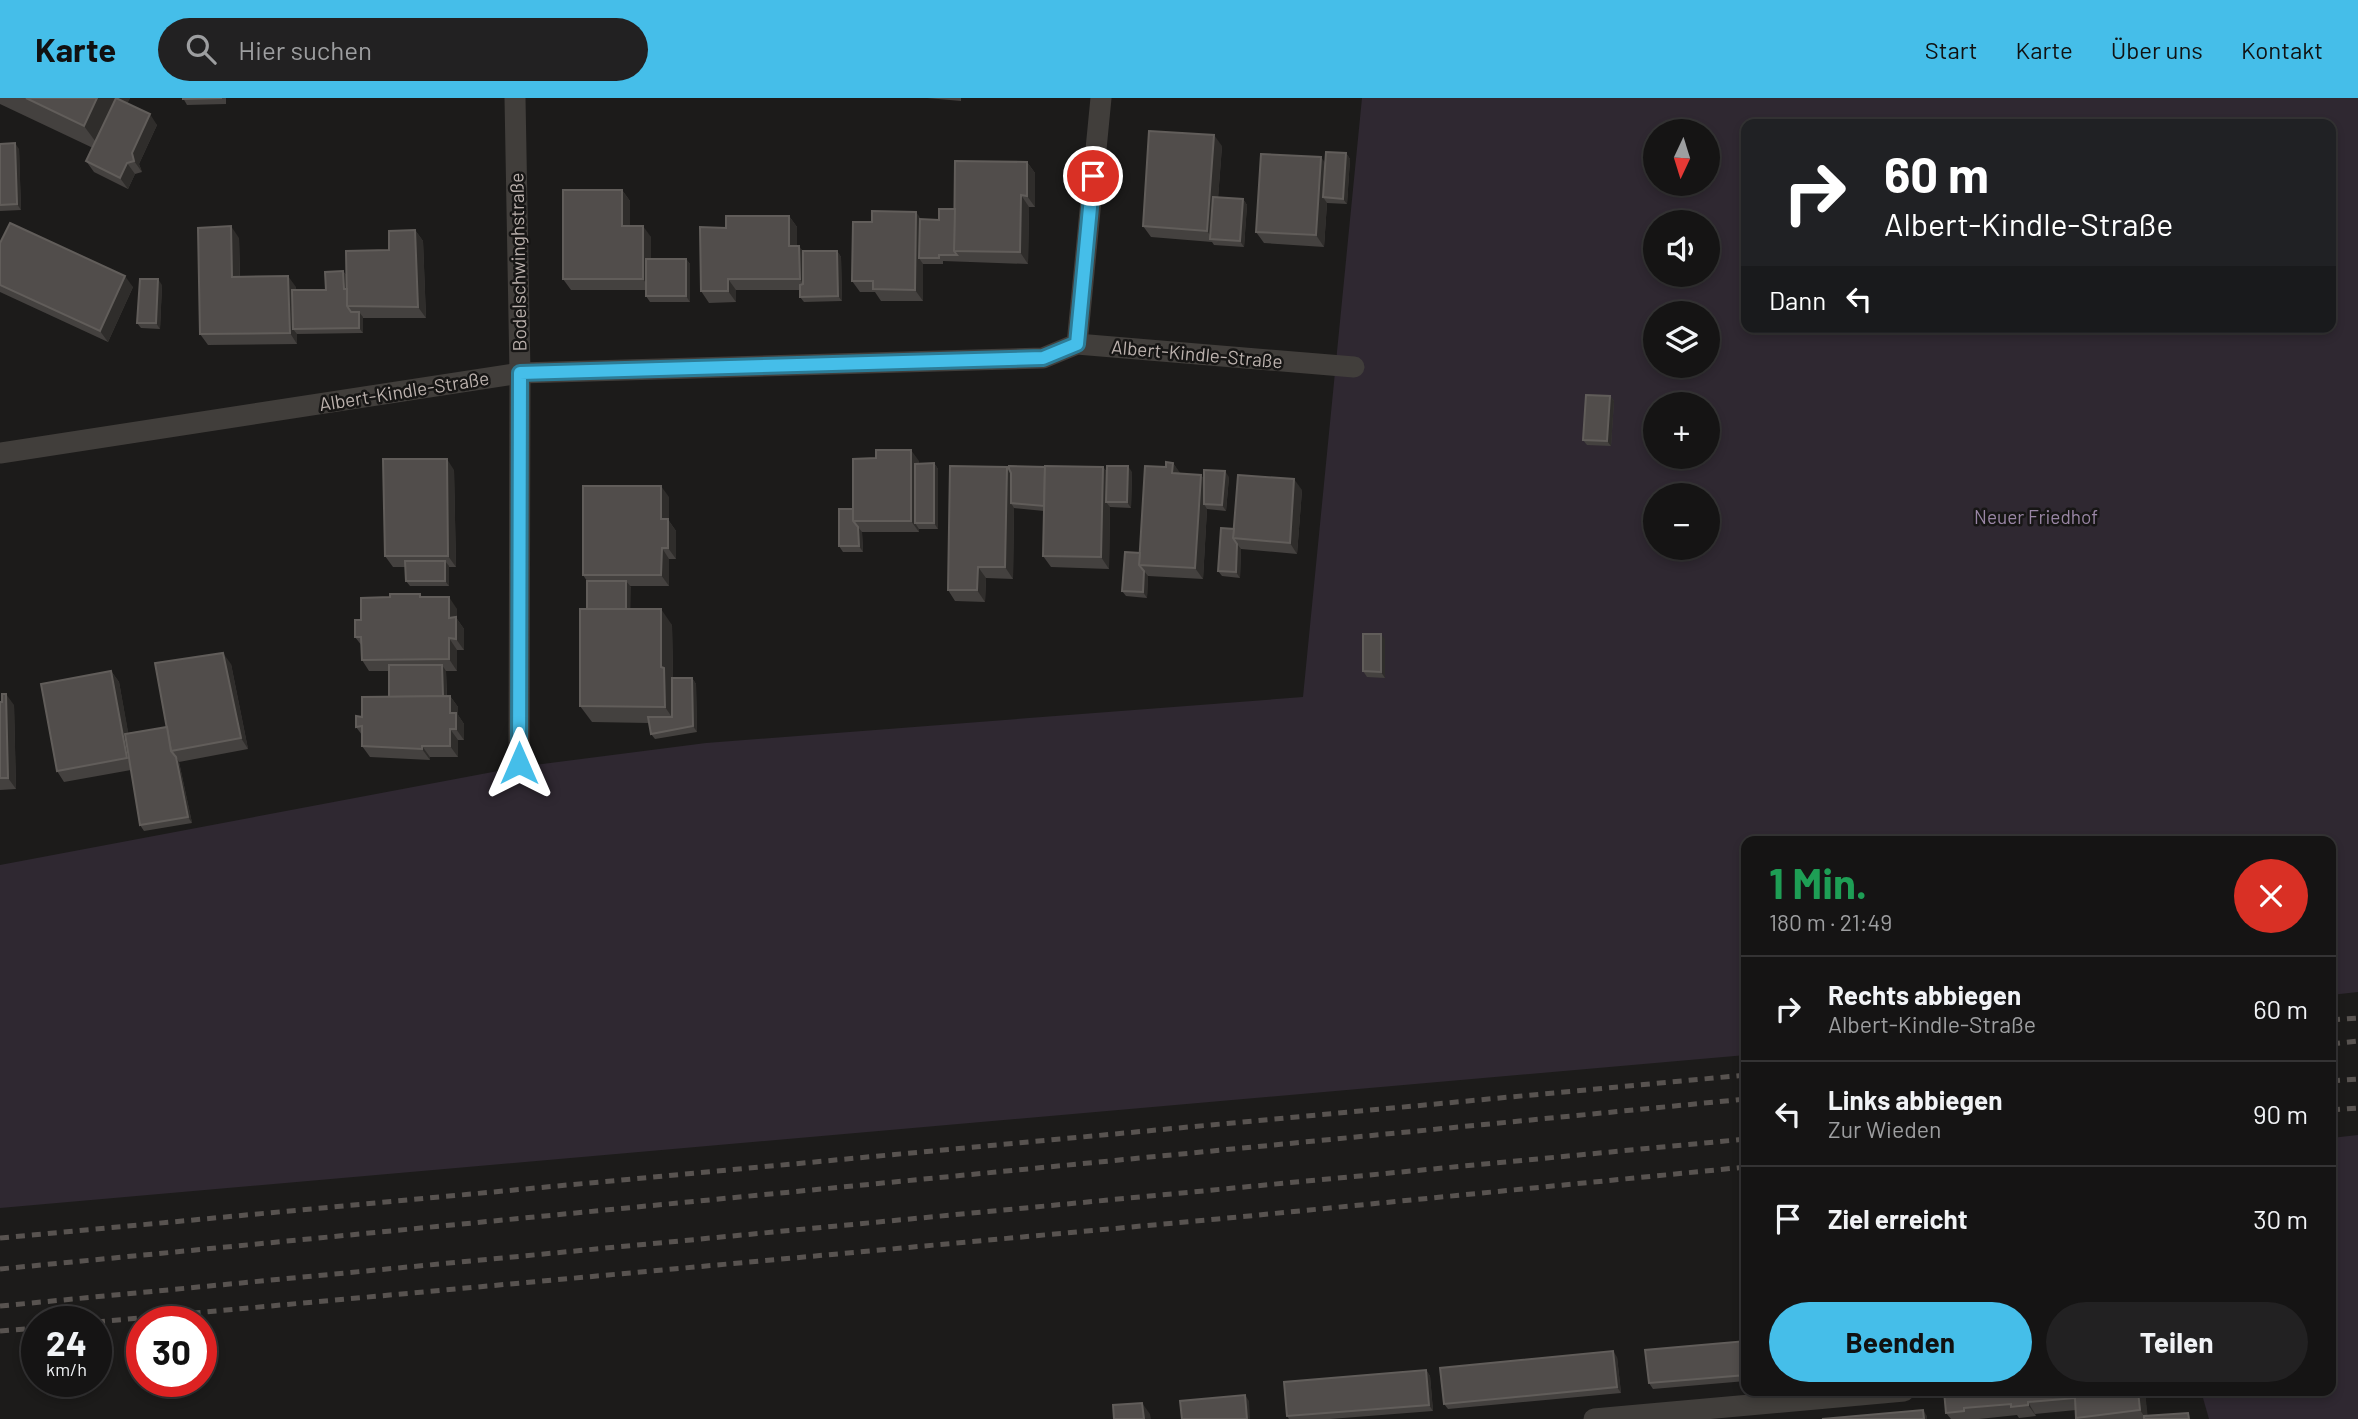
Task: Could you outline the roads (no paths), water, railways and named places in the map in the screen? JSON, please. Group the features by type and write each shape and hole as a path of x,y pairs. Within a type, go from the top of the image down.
{"street":[{"name":"Bodelschwinghstraße","path":"515,98 520,373 519,763"},
{"path":"1077,344 1101,98"},
{"name":"Albert-Kindle-Straße","path":"0,453 520,373 1043,358 1077,344 1353,367"},
{"path":"1594,1419 1853,1396"}],"railway":[{"path":"2336,1020 2358,1018"},
{"path":"2336,1043 2358,1041"},
{"path":"0,1238 1741,1075"},
{"path":"2336,1081 2358,1079"},
{"path":"0,1269 1741,1099"},
{"path":"2336,1110 2358,1108"},
{"path":"0,1306 1741,1139"},
{"path":"112,1321 1218,1219 1741,1167"},
{"path":"0,1331 21,1329"}],"park label":[{"name":"Neuer Friedhof","path":"2036,517"}]}
